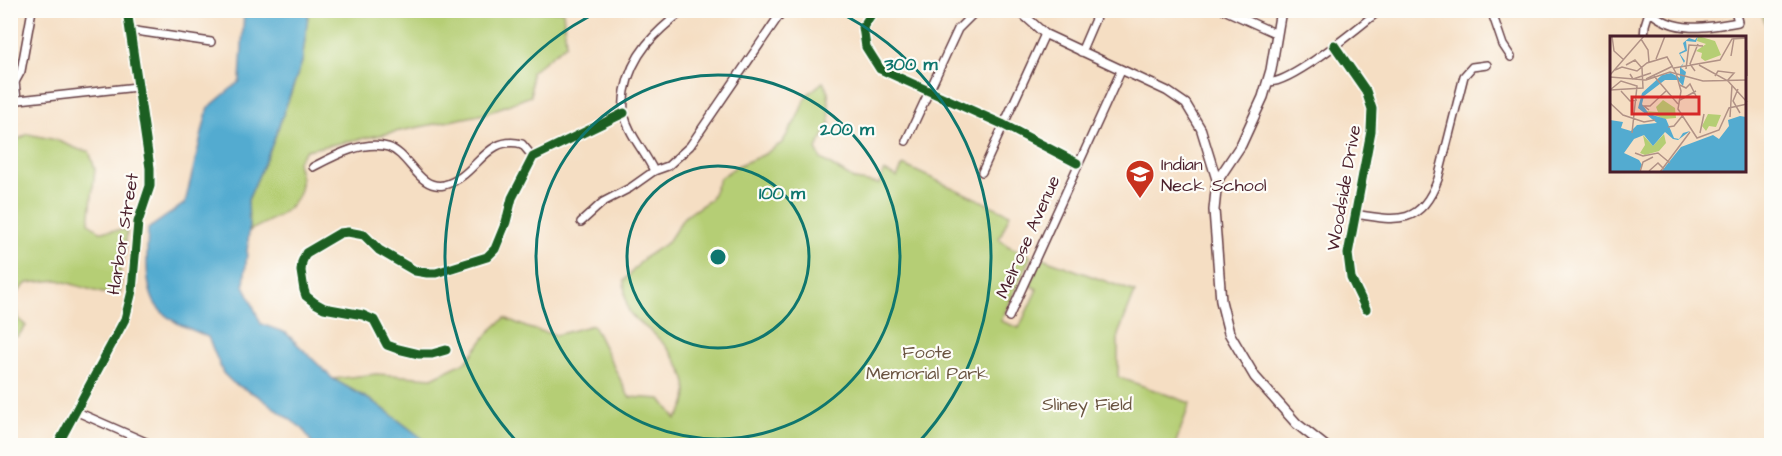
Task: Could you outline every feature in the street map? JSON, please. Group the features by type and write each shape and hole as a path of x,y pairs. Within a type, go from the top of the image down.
{"main road":[{"path":"1281,10 1268,82 1250,128 1217,181 1215,210 1221,301 1229,333 1255,377 1297,424 1325,446"}],"street":[{"path":"32,10 21,71 13,80 14,100 137,87"},
{"name":"Harbor Street","path":"57,446 120,328 132,291 138,222 147,197 150,175 127,10"},
{"path":"654,171 647,156 634,139 624,113 626,85 634,62 651,37 684,10"},
{"path":"581,222 603,202 630,188 654,171 668,166 690,146 783,10"},
{"path":"874,10 863,27 866,47 880,69 1002,124 1077,163"},
{"path":"1018,10 1045,34 1167,92 1186,104 1201,129 1217,181"},
{"path":"1081,52 1099,10"},
{"path":"1224,10 1277,34"},
{"path":"1268,82 1288,77 1380,10"},
{"path":"1491,10 1503,45 1511,57"},
{"path":"1644,36 1648,11 1673,25 1707,28 1738,22 1735,10"},
{"path":"906,141 958,29 974,11"},
{"path":"129,30 211,42"},
{"path":"982,172 1045,34"},
{"name":"Woodside Drive","path":"1334,45 1366,91 1372,109 1371,131 1349,244 1351,278 1366,309"},
{"path":"1355,214 1391,220 1407,216 1423,207 1431,196 1438,179 1464,76 1472,68 1487,65"},
{"name":"Melrose Avenue","path":"1009,317 1121,70"},
{"path":"446,350 432,354 419,354 398,349 387,345 374,320 363,315 324,308 315,303 306,296 304,290 302,262 306,253 340,233 348,232 364,235 379,250 415,271 436,273 486,257 495,249 506,222 512,198 533,157 624,113"},
{"path":"313,167 352,150 380,146 397,151 424,180 444,185 460,177 493,147 502,142 522,144 533,157"},
{"path":"75,411 155,446"}],"green space":[{"path":"310,11 563,11 566,44 531,72 531,96 484,114 306,150 297,162 301,181 296,200 283,213 249,231 248,200 272,145 302,62"},
{"path":"1761,11 1771,11 1771,40"},
{"path":"823,82 828,91 830,124 816,149 821,159 855,180 879,184 884,171 897,177 903,165 1010,214 999,239 1008,246 1031,256 1001,321 1019,328 1037,289 1030,285 1042,258 1135,292 1118,335 1118,377 1190,403 1175,445 431,446 377,404 333,379 376,374 432,378 467,361 489,332 505,318 528,328 556,335 593,325 629,397 661,399 676,419 683,408 686,397 684,375 672,353 628,310 624,281 644,258 668,242 684,217 710,200 720,178 737,166 763,155 782,143 807,95"},
{"path":"28,134 89,151 95,169 89,223 100,231 127,230 125,254 120,267 120,293 102,293 58,280 27,283 13,297 18,318 26,326 18,336 11,337 11,143"}],"water":[{"path":"244,11 310,11 302,62 272,145 248,200 249,231 244,285 261,324 286,333 333,379 377,404 431,445 313,445 303,429 258,396 233,383 223,373 208,337 170,319 160,310 151,293 147,271 148,229 185,203 208,108 240,81"}],"cycle path":[{"path":"57,446 125,319 132,291 138,222 150,186 150,168 127,10"},
{"path":"874,10 863,27 866,47 880,69 1002,124 1077,163"},
{"path":"1334,45 1366,91 1372,109 1371,131 1348,254 1351,278 1366,309"},
{"path":"446,350 432,354 419,354 398,349 387,345 374,320 363,315 324,308 315,303 306,296 304,290 301,271 306,253 340,233 348,232 364,235 379,250 415,271 436,273 487,257 495,249 506,222 512,198 533,157 624,113"}],"place":[{"name":"Indian Neck School","path":"1140,200"}],"park label":[{"name":"Foote Memorial Park","path":"927,362"},
{"name":"Sliney Field","path":"1087,404"}]}
